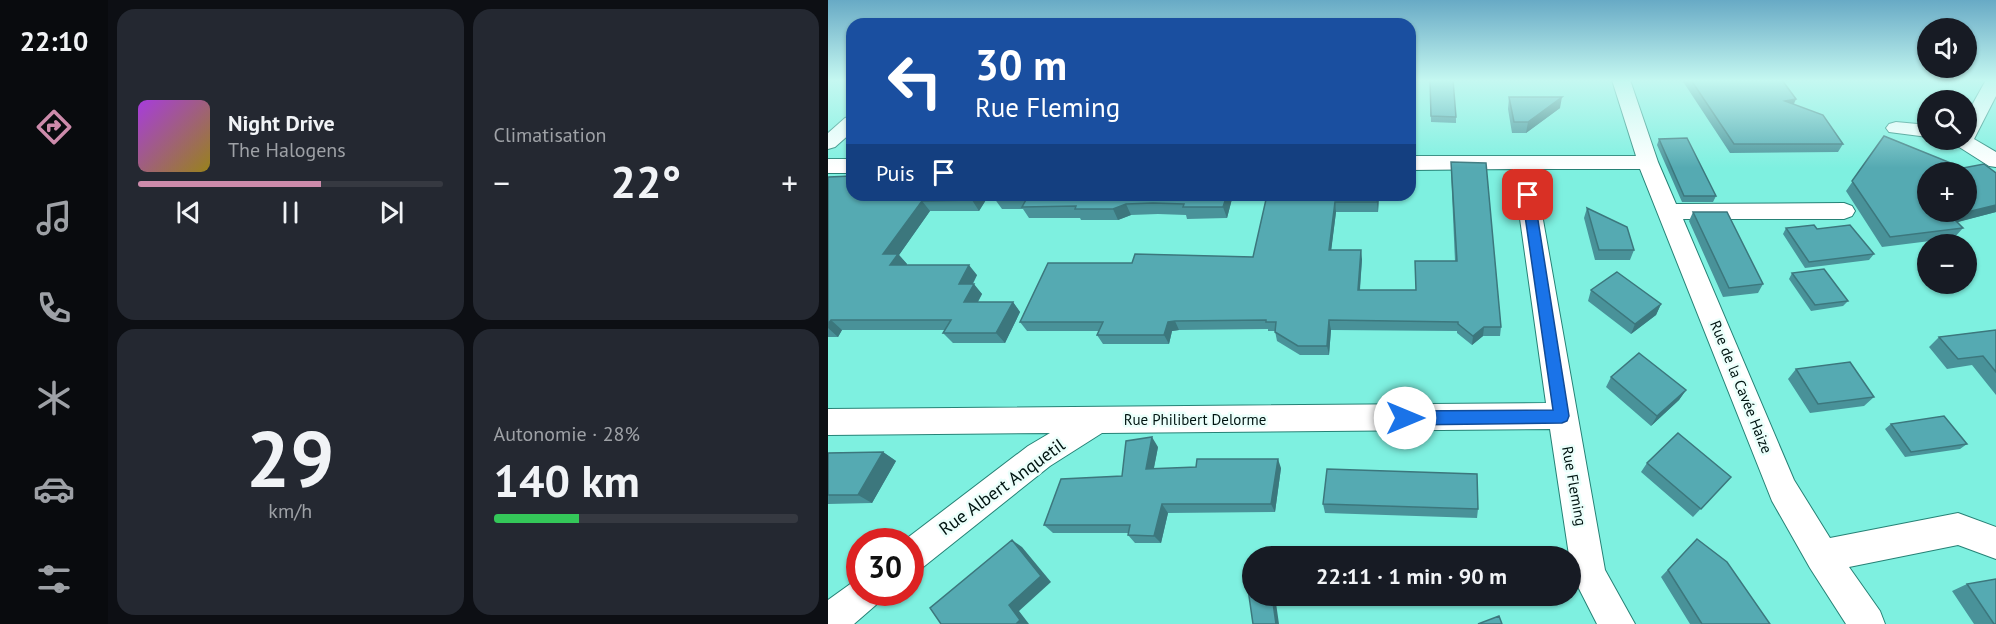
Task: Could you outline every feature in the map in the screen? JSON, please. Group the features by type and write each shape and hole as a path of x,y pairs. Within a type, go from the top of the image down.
{"street":[{"name":"Rue de la Cavée Haize","path":"1630,109 1648,162 1784,490 1822,556 1867,624"},
{"path":"828,143 846,127"},
{"path":"1896,128 1917,130"},
{"path":"1977,148 1996,161"},
{"path":"1416,163 1648,162"},
{"name":"Rue Fleming","path":"1523,163 1589,575 1617,624"},
{"path":"828,166 846,166"},
{"path":"1669,212 1844,211"},
{"name":"Rue Philibert Delorme","path":"828,422 1562,416"},
{"name":"Rue Albert Anquetil","path":"924,545 1039,456 1097,420"},
{"path":"1822,556 1958,529 1996,543"},
{"path":"828,623 848,606"}],"building":[{"path":"1431,109 1455,109 1456,117 1431,116"},
{"path":"1511,109 1546,109 1528,122 1514,122"},
{"path":"1711,109 1807,109 1823,115 1843,144 1734,144"},
{"path":"1884,136 1948,162 1917,162 1917,222 1957,222 1963,228 1890,237 1852,181"},
{"path":"1687,138 1716,196 1684,196 1659,139"},
{"path":"1451,162 1486,163 1501,327 1484,327 1473,336 1458,322 1329,320 1327,346 1298,346 1275,332 1276,322 1266,322 1266,320 1168,322 1164,335 1097,335 1103,322 1020,322 1048,263 1132,263 1135,254 1253,257 1266,201 1377,201 1335,202 1329,250 1361,250 1358,290 1416,290 1415,261 1457,261"},
{"path":"1984,164 1996,173 1996,205 1977,210 1977,165"},
{"path":"846,176 846,201 922,201 883,254 898,254 890,265 969,265 959,284 974,284 964,302 1013,302 996,333 943,333 951,320 831,320 828,324 828,177"},
{"path":"1025,201 1225,201 1223,207 1183,207 1184,204 1153,203 1126,204 1113,209 1075,209 1076,206 1022,207"},
{"path":"1587,208 1627,227 1634,250 1599,250"},
{"path":"1693,212 1727,212 1763,284 1729,288"},
{"path":"1814,225 1817,229 1850,225 1874,254 1809,262 1786,228"},
{"path":"1824,269 1848,301 1815,305 1792,273"},
{"path":"1617,272 1661,304 1635,324 1591,290"},
{"path":"1996,330 1996,372 1983,356 1958,359 1939,337"},
{"path":"1639,353 1686,390 1657,416 1611,377"},
{"path":"1850,362 1874,397 1818,404 1796,369"},
{"path":"1944,416 1967,444 1911,452 1891,424"},
{"path":"1678,433 1731,477 1701,509 1647,463"},
{"path":"1152,437 1146,469 1196,467 1197,459 1278,459 1271,504 1162,504 1154,536 1128,535 1130,525 1044,525 1061,479 1122,476 1126,441"},
{"path":"883,452 858,495 828,495 828,453"},
{"path":"1327,469 1477,474 1478,509 1323,504"},
{"path":"1697,539 1727,562 1770,624 1702,624 1668,570"},
{"path":"1012,540 1041,576 1009,605 1020,620 1016,624 941,624 930,608"},
{"path":"1996,579 1996,624 1994,624 1967,584"},
{"path":"1250,606 1273,606 1276,624 1253,624"},
{"path":"1499,616 1502,624 1478,624"}],"route":[{"path":"1405,418 1562,416 1528,195"}]}
